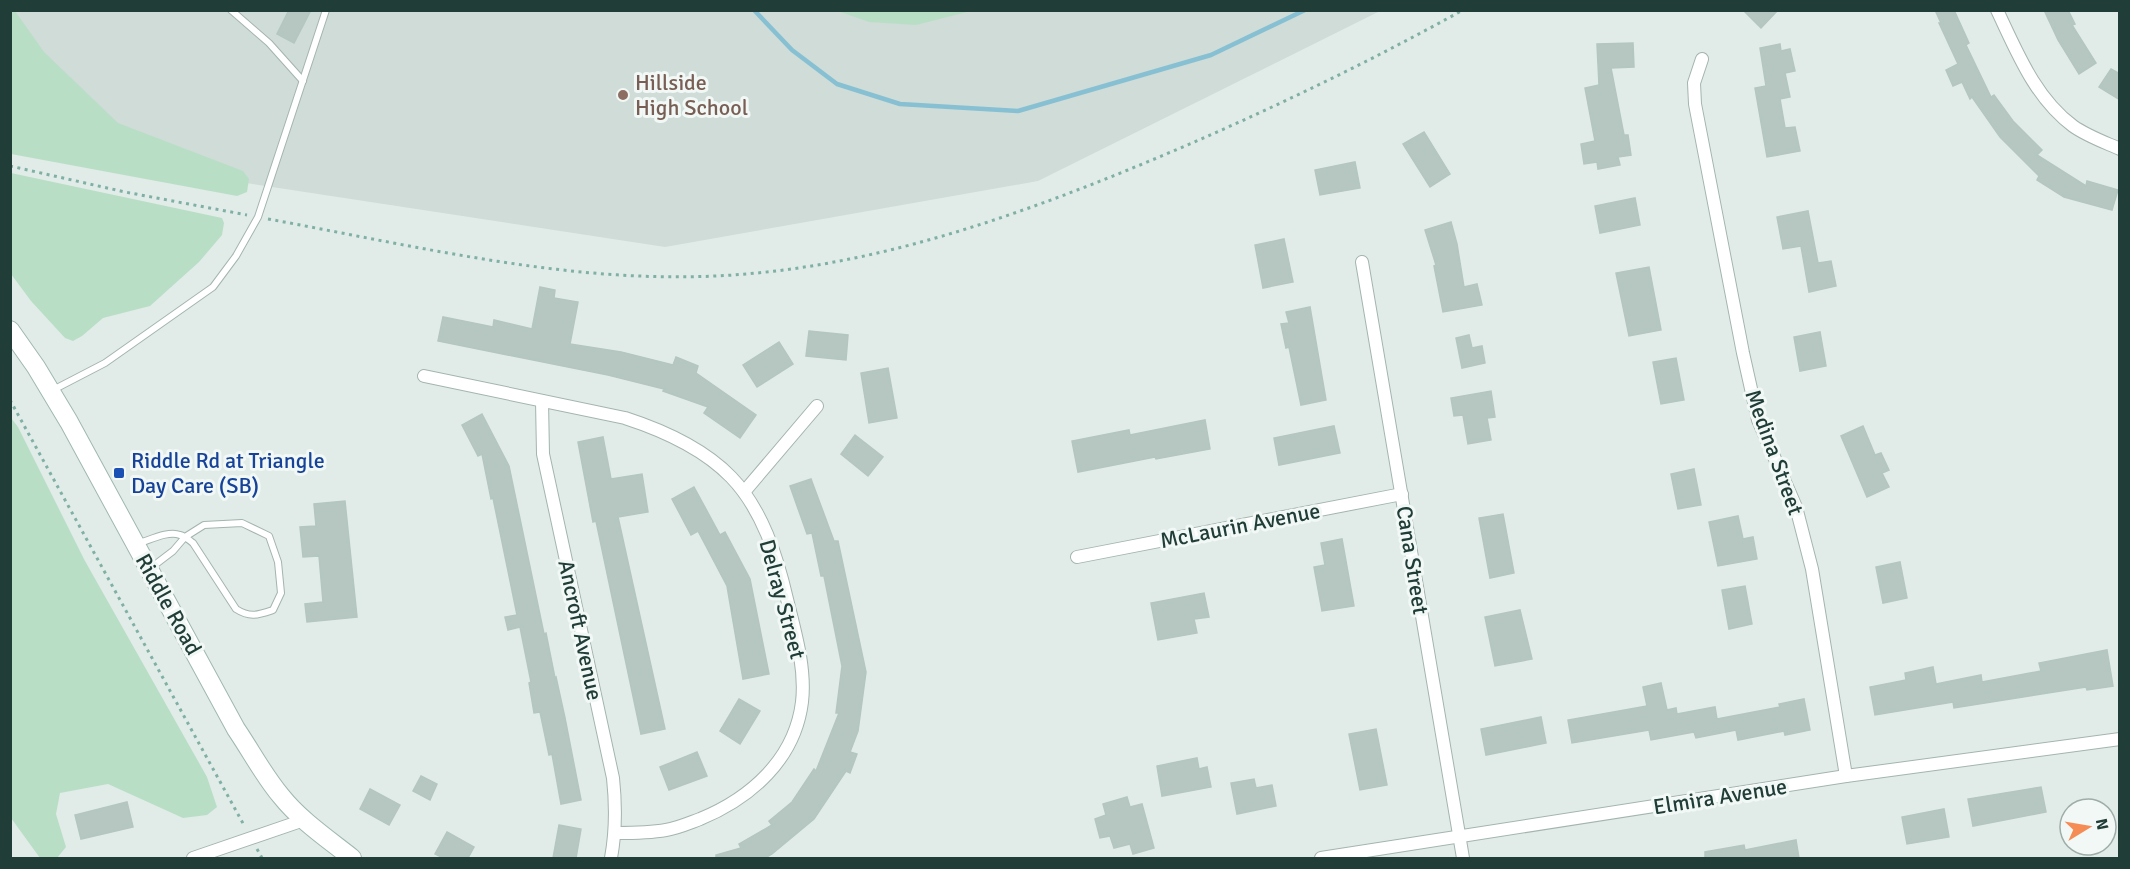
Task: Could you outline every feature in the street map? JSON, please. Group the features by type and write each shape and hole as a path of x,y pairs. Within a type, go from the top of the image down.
{"main road":[{"name":"Riddle Road","path":"10,330 51,391 236,729 281,796 304,820 352,858"}],"street":[{"path":"1996,10 2037,88 2059,114 2075,127 2120,149"},
{"name":"Medina Street","path":"1702,59 1694,83 1695,104 1743,353 1758,420 1792,497 1806,539 1819,605 1846,776"},
{"name":"Cana Street","path":"1362,262 1462,858"},
{"name":"Delray Street","path":"424,376 625,418 656,428 711,460 730,475 744,492 761,521 784,585 803,675 799,719 790,741 767,777 728,806 677,828 616,833"},
{"name":"Ancroft Avenue","path":"542,401 543,454 613,778 617,810 616,833 611,858"},
{"path":"744,492 817,406"},
{"name":"McLaurin Avenue","path":"1077,557 1402,494"},
{"name":"Elmira Avenue","path":"1321,858 1846,776 2120,739"},
{"path":"193,858 304,820"}],"lane":[{"path":"231,10 269,43 303,81"},
{"path":"51,391 105,363 213,287 236,256 258,217 326,10"},
{"path":"136,544 174,534 185,537 193,543 236,609 246,615 273,610 281,593 278,562 269,536 242,523 204,525 185,537 173,551 150,569"}],"path":[{"path":"10,166 125,192 258,217 510,264 588,274 715,276 837,263 936,240 1079,190 1288,100 1382,55 1463,10"},
{"path":"10,400 262,858"}],"shaded area":[{"name":"Hillside High School","path":"11,10 1380,11 1038,181 665,247 57,154"}],"green space":[{"path":"10,11 15,11 44,52 118,123 243,171 249,179 247,192 237,196 11,154"},
{"path":"838,11 971,11 916,25 869,22"},
{"path":"11,173 222,218 224,223 222,235 199,262 150,306 103,318 73,341 65,338 31,301 11,274"},
{"path":"11,418 18,427 85,561 207,777 217,807 207,815 183,818 108,784 60,793 56,814 66,847 57,858 40,858 11,818"}],"building":[{"path":"289,10 311,10 294,43 277,34"},
{"path":"1743,10 1778,10 1761,28"},
{"path":"1935,10 1954,10 1969,43 1966,45 1991,97 1994,95 2013,121 2042,150 2037,155 2086,186 2087,181 2118,190 2112,210 2064,197 2037,180 2039,176 2000,137 1972,97 1970,99 1962,82 1953,86 1946,70 1958,64"},
{"path":"2044,10 2068,10 2075,24 2072,25 2096,63 2079,74 2058,40"},
{"path":"1633,43 1634,67 1611,68 1624,135 1628,135 1631,155 1618,157 1620,165 1598,169 1597,162 1584,164 1581,144 1595,141 1585,88 1599,85 1597,44"},
{"path":"1780,44 1781,51 1790,49 1795,71 1785,73 1790,97 1780,99 1785,128 1795,127 1800,151 1767,157 1755,88 1766,86 1760,48"},
{"path":"2111,69 2120,74 2120,100 2099,87"},
{"path":"1424,132 1450,174 1430,187 1403,144"},
{"path":"1355,162 1360,188 1320,195 1315,170"},
{"path":"1635,198 1640,225 1600,233 1595,206"},
{"path":"1808,211 1818,263 1831,261 1836,286 1809,292 1801,246 1783,249 1777,217"},
{"path":"1451,222 1464,287 1477,284 1482,305 1443,312 1434,266 1436,265 1425,230"},
{"path":"1284,239 1293,282 1263,288 1255,245"},
{"path":"1649,267 1661,330 1629,336 1616,273"},
{"path":"540,287 555,290 554,298 578,302 570,344 621,352 673,365 676,357 698,366 696,373 756,415 740,438 704,413 708,407 663,391 664,389 608,375 438,341 443,317 493,327 494,320 532,329"},
{"path":"1310,307 1326,400 1301,405 1289,347 1286,348 1281,324 1289,323 1286,312"},
{"path":"809,331 848,335 846,360 806,356"},
{"path":"1820,332 1826,366 1800,371 1794,337"},
{"path":"1469,335 1472,348 1482,346 1485,363 1462,368 1456,338"},
{"path":"779,342 793,364 757,387 743,365"},
{"path":"1676,358 1684,400 1661,404 1653,362"},
{"path":"888,368 897,418 869,423 861,373"},
{"path":"1491,391 1495,417 1487,418 1491,440 1468,444 1463,415 1454,416 1451,398"},
{"path":"482,414 509,466 581,800 561,804 552,754 549,755 540,712 534,713 529,683 531,682 520,627 508,630 505,617 517,615 493,498 491,499 482,454 478,456 462,425"},
{"path":"1205,420 1210,449 1078,472 1072,441 1129,430 1130,435"},
{"path":"1334,426 1340,453 1279,465 1274,438"},
{"path":"1863,426 1875,455 1881,453 1889,470 1882,473 1889,487 1867,497 1841,436"},
{"path":"855,435 883,457 868,476 841,454"},
{"path":"603,437 611,479 642,474 648,512 618,517 665,729 641,734 596,521 593,522 578,442"},
{"path":"1694,469 1701,505 1678,509 1671,474"},
{"path":"811,479 834,541 838,541 866,672 858,731 850,752 857,754 850,773 846,771 814,819 772,854 765,858 716,858 716,855 741,848 739,844 772,825 769,821 792,802 814,769 816,771 839,713 836,713 842,666 824,576 821,576 812,533 807,534 790,486"},
{"path":"694,487 720,535 725,532 750,579 769,674 743,679 727,586 698,531 691,535 672,499"},
{"path":"345,501 357,617 307,622 305,604 323,602 319,556 303,557 300,527 316,526 314,504"},
{"path":"1503,514 1514,573 1490,578 1479,518"},
{"path":"1738,516 1743,539 1753,537 1757,559 1718,566 1709,522"},
{"path":"1342,539 1354,606 1322,611 1314,567 1325,565 1321,543"},
{"path":"1900,562 1907,598 1883,603 1876,567"},
{"path":"1745,586 1752,624 1729,629 1722,590"},
{"path":"1204,593 1209,617 1194,619 1197,633 1158,640 1151,603"},
{"path":"1520,610 1532,659 1495,666 1485,617"},
{"path":"2107,650 2113,686 2087,690 2086,687 1954,708 1953,702 1875,715 1870,687 1906,680 1905,673 1933,667 1936,684 1981,675 1982,682 2041,671 2039,663"},
{"path":"1661,683 1667,710 1676,708 1677,714 1715,707 1717,719 1780,707 1779,704 1804,699 1810,730 1785,735 1784,731 1738,740 1736,730 1696,738 1694,732 1651,740 1649,730 1572,743 1568,720 1647,706 1643,687"},
{"path":"739,699 760,711 740,744 720,731"},
{"path":"1541,717 1546,743 1486,755 1481,729"},
{"path":"1376,729 1387,785 1360,790 1349,734"},
{"path":"697,752 707,776 669,790 660,767"},
{"path":"1197,758 1199,769 1207,767 1211,787 1162,796 1157,766"},
{"path":"421,776 437,784 430,800 413,791"},
{"path":"1254,779 1256,788 1272,785 1276,806 1237,814 1231,783"},
{"path":"2041,787 2046,812 1973,826 1968,799"},
{"path":"370,789 400,805 389,825 360,809"},
{"path":"1127,797 1130,807 1142,804 1154,848 1133,854 1130,844 1114,848 1110,836 1100,838 1095,819 1106,815 1103,804"},
{"path":"127,802 133,827 81,839 75,815"},
{"path":"1944,809 1949,837 1907,844 1902,817"},
{"path":"559,825 581,829 576,858 553,858"},
{"path":"447,832 474,847 468,858 443,858 435,854"},
{"path":"1796,840 1799,858 1705,858 1705,852 1744,845 1745,850"}],"waterway":[{"path":"754,10 792,50 837,84 900,104 1018,111 1211,55 1305,10"}],"place":[{"name":"Hillside High School","path":"623,95"},
{"name":"Riddle Rd at Triangle Day Care (SB)","path":"119,473"}]}
